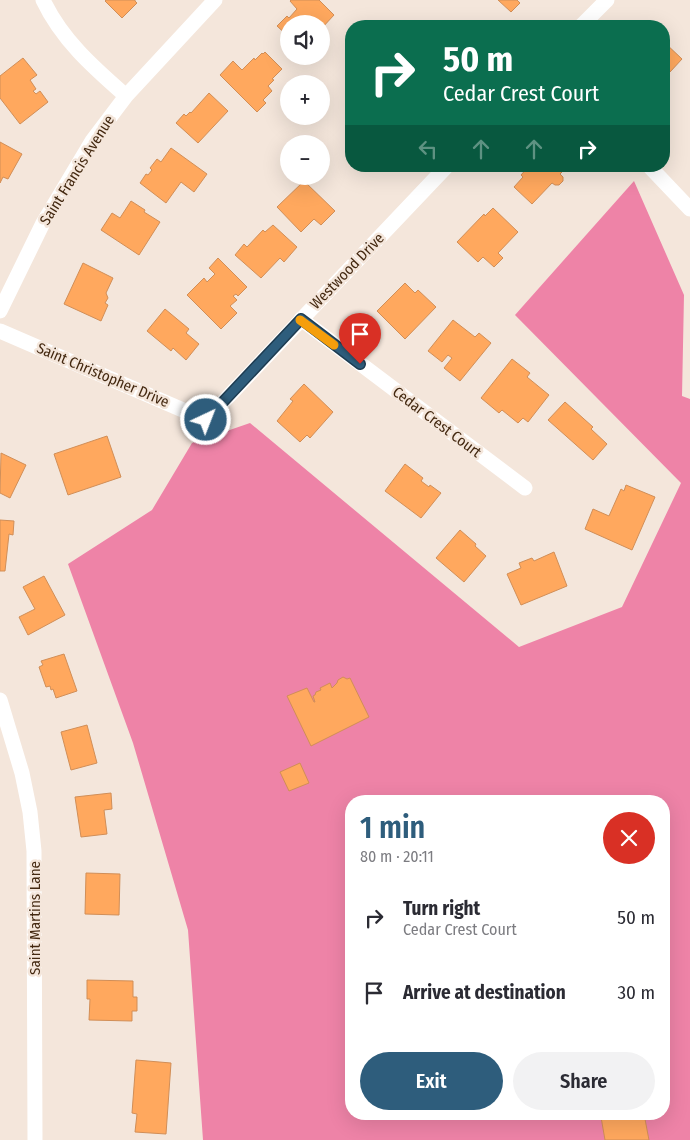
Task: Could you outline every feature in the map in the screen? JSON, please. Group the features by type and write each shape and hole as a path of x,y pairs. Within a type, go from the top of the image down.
{"street":[{"path":"43,0 64,34 84,58 126,96"},
{"name":"Saint Francis Avenue","path":"0,311 43,223 92,141 126,96 215,0"},
{"path":"587,20 606,0"},
{"name":"Westwood Drive","path":"206,420 441,172"},
{"path":"655,172 690,209"},
{"name":"Cedar Crest Court","path":"301,319 525,488"},
{"name":"Saint Christopher Drive","path":"0,331 206,420"},
{"name":"Saint Martins Lane","path":"0,700 22,773 30,812 34,851 35,1140"}],"shaded area":[{"path":"634,181 684,295 682,396 690,399 690,1140 203,1140 188,930 133,743 68,564 152,510 192,443 250,423 519,647 622,607 681,483 515,315"}],"building":[{"path":"106,0 135,0 137,3 122,18"},
{"path":"319,0 334,15 330,19 330,15 292,15 297,9 290,1"},
{"path":"498,0 517,0 520,3 511,12"},
{"path":"670,48 682,59 670,72"},
{"path":"265,52 282,69 272,79 274,80 268,86 272,91 263,100 266,103 257,112 220,75 233,61 242,70 254,58 255,60"},
{"path":"23,58 37,75 30,80 36,89 33,91 36,94 40,91 48,102 20,124 0,98 0,76"},
{"path":"209,93 228,111 198,143 176,123 184,114 186,116 191,113"},
{"path":"0,142 22,154 8,179 3,177 0,183"},
{"path":"171,148 207,174 194,192 181,182 166,203 140,183 146,174 148,175 152,170 150,168 157,159 161,162"},
{"path":"524,172 562,172 560,174 563,177 563,181 559,185 552,183 532,204 514,187 523,177 521,175"},
{"path":"300,185 308,185 335,211 321,225 314,219 301,232 277,207"},
{"path":"131,201 160,222 139,255 101,230 112,213 120,218"},
{"path":"493,208 518,232 498,253 503,258 494,267 483,257 478,262 457,242 484,214 485,216"},
{"path":"273,225 297,247 284,262 280,258 261,278 235,255 244,244 247,247 263,230 265,232"},
{"path":"218,258 247,287 238,296 236,294 233,296 237,300 230,306 237,313 221,329 187,295 204,278 207,282 215,274 209,268"},
{"path":"83,263 113,278 106,293 108,298 105,303 108,305 101,321 64,304"},
{"path":"405,283 415,293 418,290 436,307 405,339 377,311"},
{"path":"165,309 189,329 186,333 199,344 186,360 173,348 171,351 147,331"},
{"path":"453,320 475,337 479,333 491,343 460,381 444,368 452,358 448,355 442,362 428,351"},
{"path":"512,359 530,373 527,377 549,395 528,422 523,418 518,423 502,410 499,413 481,398"},
{"path":"304,384 333,412 310,438 307,435 300,442 277,421 293,401 290,399"},
{"path":"565,402 593,427 591,429 607,444 593,460 548,420"},
{"path":"107,436 121,477 68,495 54,454"},
{"path":"1,453 26,465 10,498 0,493"},
{"path":"405,464 423,478 421,481 441,493 421,518 385,491"},
{"path":"626,485 655,497 632,550 585,529 593,509 609,516 621,489 624,491"},
{"path":"0,520 14,521 13,535 9,534 5,571 0,571"},
{"path":"460,530 486,556 464,582 436,558"},
{"path":"554,552 567,586 521,605 507,574 521,568 519,563 532,558 534,561"},
{"path":"44,576 65,615 28,635 19,617 35,609 23,587"},
{"path":"64,654 77,691 56,698 53,689 51,690 50,686 46,687 39,667 43,665 41,661"},
{"path":"343,677 350,678 369,717 311,746 287,696 307,688 315,702 313,696 321,690 320,688 330,683 332,688"},
{"path":"87,725 97,763 71,770 61,732"},
{"path":"300,763 309,783 289,791 280,772"},
{"path":"111,793 112,809 104,810 107,834 81,837 75,797"},
{"path":"86,873 120,874 119,915 85,914"},
{"path":"87,980 133,981 133,997 137,997 137,1011 132,1011 132,1021 89,1020 90,999 87,999"},
{"path":"136,1060 171,1063 166,1134 135,1132 137,1114 132,1113"},
{"path":"602,1120 645,1120 649,1140 605,1140"}],"slow traffic":[{"path":"300,320 334,345"}],"route":[{"path":"206,420 301,319 360,364"}]}
